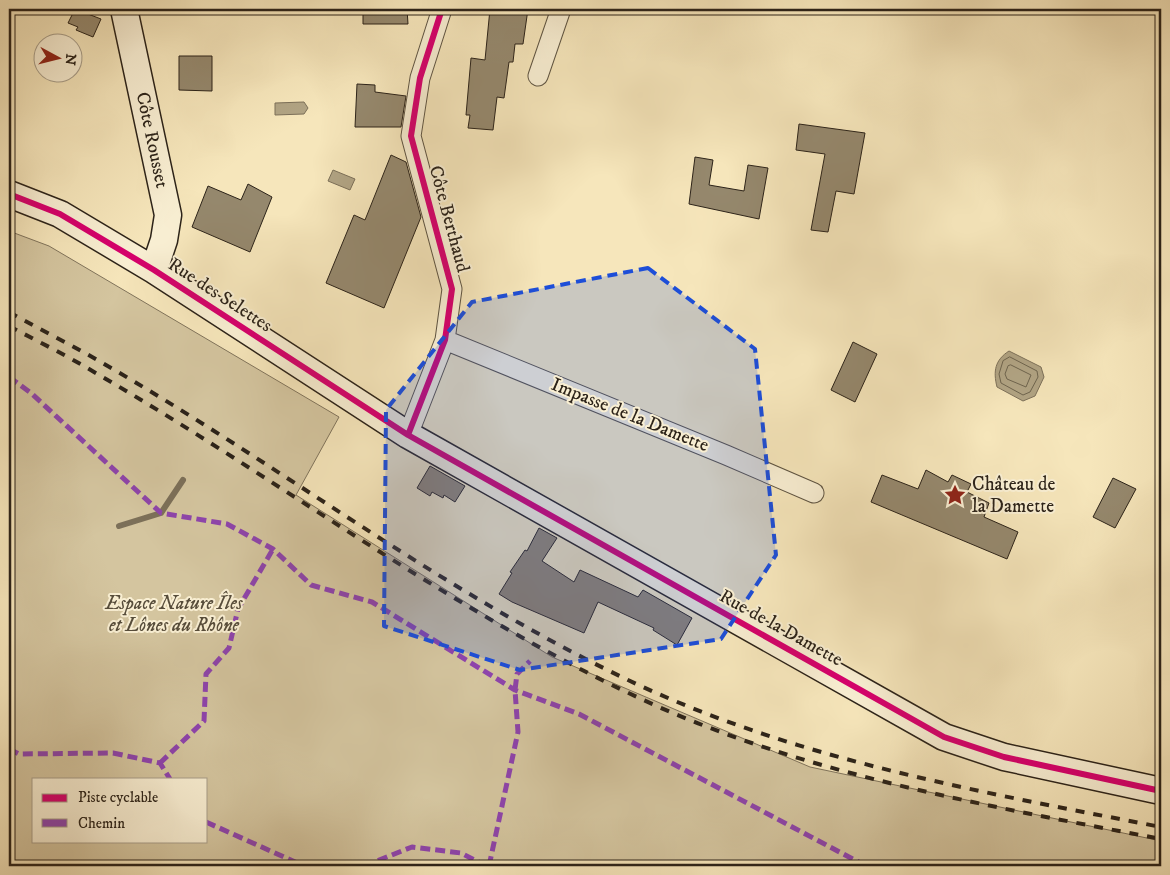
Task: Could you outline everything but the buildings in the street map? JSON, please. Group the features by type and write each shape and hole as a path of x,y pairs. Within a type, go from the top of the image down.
{"main road":[{"name":"Côte Rousset","path":"124,9 168,215 164,240 154,270"},
{"name":"Rue des Selettes","path":"9,194 60,214 154,270 408,435"},
{"name":"Rue de la Damette","path":"408,435 944,737 1004,757 1161,791"}],"street":[{"name":"Côte Berthaud","path":"408,435 445,340 452,289 411,136 420,78 442,9"},
{"path":"538,76 561,9"},
{"name":"Impasse de la Damette","path":"445,340 717,451 814,493"}],"highlighted area":[{"path":"648,268 755,349 776,555 721,639 520,670 384,626 386,410 472,302"}],"green space":[{"name":"Espace Nature Îles et Lônes du Rhône","path":"9,231 49,246 339,417 296,495 552,657 810,767 1161,841 1161,866 9,866"}],"water":[{"path":"304,102 308,108 304,114 275,115 275,103"},
{"path":"333,170 355,179 350,190 328,181"},
{"path":"1009,351 1041,367 1044,377 1035,396 1023,401 997,387 996,366 1004,354"}],"waterway":[{"path":"119,526 161,513 183,480"}],"railway":[{"path":"9,312 88,355 167,402 367,530 502,613 572,652 643,687 705,713 769,736 833,755 963,788 1161,827"},
{"path":"9,326 62,354 162,413 429,583 566,662 637,697 699,724 763,747 828,767 961,799 1161,839"}],"marked path":[{"path":"9,377 31,393 161,513 227,524 273,549 311,585 372,602 515,690 579,714 866,866"},
{"path":"160,763 204,721 206,674 229,648 238,609 273,549"},
{"path":"489,866 518,732 515,690 517,674 530,661"},
{"path":"9,749 19,754 113,753 160,763 169,778"},
{"path":"208,823 304,866"},
{"path":"364,866 412,847 461,853 486,866"}],"cycle path":[{"path":"408,435 445,340 452,289 411,136 420,78 442,9"},
{"path":"9,194 60,214 154,270 408,435 944,737 1004,757 1161,791"}],"place":[{"name":"Château de la Damette","path":"955,495"}]}
